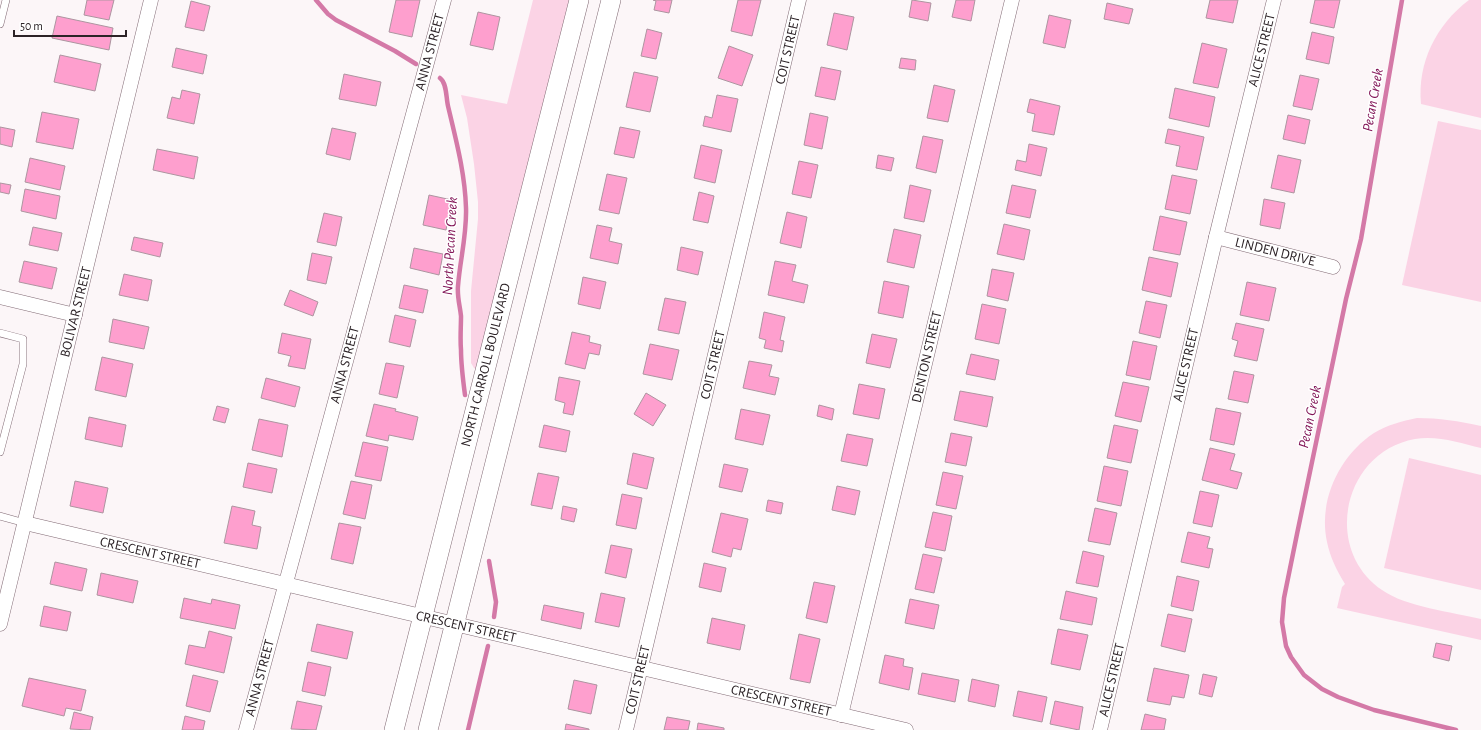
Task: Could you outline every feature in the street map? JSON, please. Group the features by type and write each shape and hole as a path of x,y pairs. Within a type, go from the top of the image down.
{"main road":[{"name":"NORTH CARROLL BOULEVARD","path":"394,730 579,0"},
{"path":"428,730 611,0"}],"street":[{"name":"BOLIVAR STREET","path":"0,624 8,581 25,523 151,0"},
{"name":"ANNA STREET","path":"246,730 444,0"},
{"name":"COIT STREET","path":"626,730 799,0"},
{"name":"DENTON STREET","path":"842,715 1012,0"},
{"name":"ALICE STREET","path":"1100,730 1216,237 1274,0"},
{"name":"LINDEN DRIVE","path":"1216,237 1333,267"},
{"path":"0,297 75,315"},
{"name":"CRESCENT STREET","path":"25,523 906,730"}],"lane":[{"path":"0,24 6,0"},
{"path":"0,333 23,339 23,364 0,452"},
{"path":"0,516 25,523"}],"shaded area":[{"path":"533,0 570,0 478,370 474,368 471,363 471,291 478,219 478,202 467,118 461,95 507,104"},
{"path":"1469,0 1481,0 1481,118 1421,104 1422,74 1431,46 1447,21"},
{"path":"1438,121 1481,130 1481,302 1402,285"},
{"path":"1417,418 1449,420 1481,426 1481,448 1440,439 1415,439 1390,448 1371,462 1357,482 1349,504 1347,528 1352,551 1363,572 1382,590 1392,596 1416,605 1481,619 1481,640 1337,608 1342,587 1345,584 1330,553 1325,526 1329,496 1334,481 1341,467 1351,454 1374,433 1406,420"},
{"path":"1409,458 1481,475 1481,590 1384,568"}],"building":[{"path":"87,0 114,0 109,20 84,15"},
{"path":"396,0 420,0 412,37 389,32"},
{"path":"653,0 672,0 669,13 654,10 656,1"},
{"path":"738,0 761,0 752,36 731,31"},
{"path":"912,0 931,3 928,21 909,17"},
{"path":"956,0 975,0 971,21 952,17"},
{"path":"1210,0 1238,0 1233,23 1206,18"},
{"path":"1315,0 1340,0 1334,28 1310,23"},
{"path":"191,1 210,6 204,31 185,27"},
{"path":"1107,3 1133,9 1129,24 1104,19"},
{"path":"478,12 500,17 493,50 470,45"},
{"path":"834,13 854,17 847,50 827,45"},
{"path":"1049,15 1071,20 1065,48 1043,43"},
{"path":"57,16 113,28 109,50 52,38"},
{"path":"647,29 662,33 656,59 641,56"},
{"path":"1312,32 1334,37 1329,64 1306,59"},
{"path":"1202,43 1227,49 1218,88 1193,83"},
{"path":"729,46 753,55 742,86 718,78"},
{"path":"176,48 207,55 203,74 172,67"},
{"path":"60,55 101,64 95,91 54,82"},
{"path":"901,58 916,60 915,70 899,68"},
{"path":"821,67 841,71 835,100 815,96"},
{"path":"634,72 658,77 650,112 626,107"},
{"path":"344,74 381,82 376,106 339,99"},
{"path":"1300,75 1319,79 1312,110 1293,106"},
{"path":"934,85 955,90 948,122 927,118"},
{"path":"1175,88 1215,97 1209,127 1169,118"},
{"path":"182,90 200,94 194,124 167,118 172,97 180,99"},
{"path":"717,95 738,99 731,132 703,126 705,116 712,118"},
{"path":"1030,99 1060,106 1054,135 1032,131 1035,114 1027,112"},
{"path":"42,112 79,119 73,149 36,142"},
{"path":"810,113 828,117 822,149 804,145"},
{"path":"1288,115 1310,120 1305,144 1283,139"},
{"path":"0,127 15,130 12,147 0,144"},
{"path":"620,127 640,131 634,158 614,154"},
{"path":"332,128 356,133 350,160 326,154"},
{"path":"1168,129 1204,137 1197,170 1176,166 1180,146 1165,143"},
{"path":"923,136 943,140 936,173 916,168"},
{"path":"1029,144 1047,148 1041,176 1015,170 1017,160 1026,162"},
{"path":"701,145 722,150 715,183 694,178"},
{"path":"157,149 198,157 194,179 153,170"},
{"path":"878,155 894,158 891,171 876,168"},
{"path":"1278,155 1301,160 1294,193 1271,188"},
{"path":"30,158 65,166 60,190 25,182"},
{"path":"799,161 818,165 811,198 792,194"},
{"path":"607,174 627,178 619,214 599,210"},
{"path":"1172,175 1197,180 1190,214 1165,209"},
{"path":"0,183 11,185 9,194 0,192"},
{"path":"910,185 931,190 924,222 904,218"},
{"path":"1012,185 1036,190 1030,218 1006,213"},
{"path":"25,189 60,196 56,219 21,211"},
{"path":"699,192 714,196 708,223 693,220"},
{"path":"429,195 452,200 446,230 423,225"},
{"path":"1264,199 1285,203 1280,229 1260,225"},
{"path":"787,212 807,217 801,248 780,243"},
{"path":"324,213 342,217 336,246 317,242"},
{"path":"1160,216 1187,222 1180,255 1153,250"},
{"path":"1004,224 1030,230 1024,260 997,254"},
{"path":"597,225 612,228 609,241 622,244 618,264 590,258"},
{"path":"33,227 62,233 58,251 29,245"},
{"path":"894,229 921,235 914,268 887,262"},
{"path":"134,237 163,243 160,257 131,250"},
{"path":"681,247 703,252 698,275 677,270"},
{"path":"414,248 443,254 439,275 410,268"},
{"path":"312,253 332,257 326,284 307,280"},
{"path":"1149,257 1178,263 1171,297 1142,290"},
{"path":"24,261 57,268 52,289 19,282"},
{"path":"775,261 796,265 792,281 808,285 804,303 768,295"},
{"path":"992,269 1014,273 1008,301 987,296"},
{"path":"124,274 152,280 148,301 119,295"},
{"path":"583,277 606,282 600,309 578,304"},
{"path":"884,281 909,286 903,318 878,313"},
{"path":"1247,282 1276,288 1269,321 1240,315"},
{"path":"404,285 428,290 423,313 399,308"},
{"path":"290,290 318,302 313,316 284,305"},
{"path":"665,298 686,302 679,334 658,330"},
{"path":"1146,301 1167,305 1160,338 1139,333"},
{"path":"982,304 1006,309 999,344 975,339"},
{"path":"764,312 785,317 780,340 784,341 782,352 764,348 766,340 759,338"},
{"path":"395,315 416,320 410,347 389,342"},
{"path":"113,319 149,327 144,349 109,342"},
{"path":"1236,323 1264,329 1257,361 1234,356 1238,341 1232,339"},
{"path":"572,332 590,336 589,342 601,345 599,355 589,353 585,369 565,364"},
{"path":"282,333 311,339 305,369 288,366 291,356 278,353"},
{"path":"872,334 897,339 890,368 866,363"},
{"path":"1133,341 1157,346 1150,380 1126,375"},
{"path":"650,344 679,350 672,380 643,374"},
{"path":"971,354 999,360 995,380 966,374"},
{"path":"102,357 133,364 126,397 95,390"},
{"path":"749,361 772,365 769,376 779,378 775,395 743,388"},
{"path":"386,363 404,366 397,398 379,394"},
{"path":"1234,371 1254,375 1248,403 1228,399"},
{"path":"559,377 580,381 573,415 563,413 565,403 555,400"},
{"path":"266,378 300,387 295,407 261,398"},
{"path":"1123,382 1149,387 1141,422 1115,416"},
{"path":"859,384 885,389 879,419 853,414"},
{"path":"960,391 993,397 987,427 954,420"},
{"path":"646,393 666,405 653,426 634,414"},
{"path":"374,404 396,409 395,411 418,417 413,440 389,435 388,441 366,436"},
{"path":"819,405 834,409 832,420 817,416"},
{"path":"217,406 229,409 225,423 213,420"},
{"path":"1216,408 1241,413 1234,445 1210,440"},
{"path":"741,409 770,415 763,445 735,439"},
{"path":"89,417 126,425 122,447 85,439"},
{"path":"259,419 288,425 282,457 252,450"},
{"path":"544,425 570,431 566,452 539,447"},
{"path":"1114,425 1138,430 1131,463 1107,458"},
{"path":"951,433 972,437 966,466 945,462"},
{"path":"847,434 873,439 867,466 841,461"},
{"path":"363,442 388,447 381,481 355,476"},
{"path":"1210,448 1235,454 1230,470 1242,473 1237,489 1202,480"},
{"path":"633,453 654,458 647,489 627,484"},
{"path":"248,463 277,469 272,493 243,487"},
{"path":"724,464 748,469 742,492 719,487"},
{"path":"1104,466 1128,471 1121,506 1097,501"},
{"path":"943,472 963,476 956,509 936,505"},
{"path":"538,473 559,477 552,509 531,505"},
{"path":"75,481 108,488 103,513 70,506"},
{"path":"351,481 372,485 365,519 343,514"},
{"path":"837,486 860,491 855,515 832,510"},
{"path":"1200,491 1219,495 1212,527 1193,523"},
{"path":"622,494 642,498 636,529 616,525"},
{"path":"768,500 783,503 781,514 766,511"},
{"path":"232,506 255,511 252,525 261,527 257,549 224,543"},
{"path":"563,506 577,509 574,522 561,519"},
{"path":"1095,508 1117,513 1110,545 1088,541"},
{"path":"933,512 952,516 945,551 925,547"},
{"path":"721,513 748,519 741,550 733,548 731,557 712,552"},
{"path":"339,523 361,527 353,564 331,559"},
{"path":"1188,532 1210,537 1207,548 1213,549 1209,568 1181,562"},
{"path":"611,545 632,549 626,578 605,573"},
{"path":"1083,551 1104,556 1098,587 1076,583"},
{"path":"923,554 942,558 934,593 915,589"},
{"path":"55,562 87,569 82,591 50,584"},
{"path":"704,563 726,568 721,592 699,587"},
{"path":"101,573 138,581 133,603 97,595"},
{"path":"1177,576 1199,581 1193,611 1171,606"},
{"path":"814,582 835,586 827,623 806,618"},
{"path":"1066,591 1097,598 1092,625 1060,619"},
{"path":"601,593 625,598 619,627 595,622"},
{"path":"184,598 211,604 212,599 240,605 235,629 180,618"},
{"path":"910,599 939,605 934,629 905,623"},
{"path":"544,605 584,613 581,629 541,620"},
{"path":"44,606 71,612 67,631 40,626"},
{"path":"1168,614 1192,619 1185,652 1161,646"},
{"path":"712,618 745,625 740,650 707,643"},
{"path":"317,624 353,632 347,659 311,651"},
{"path":"1058,629 1088,635 1080,670 1051,664"},
{"path":"209,631 232,637 224,673 185,664 189,645 205,648"},
{"path":"799,634 820,639 810,683 790,679"},
{"path":"1436,643 1452,646 1449,661 1433,657"},
{"path":"885,655 904,659 903,666 913,668 909,690 879,683"},
{"path":"308,662 331,667 325,696 302,691"},
{"path":"1154,668 1189,675 1184,698 1172,696 1170,705 1147,701"},
{"path":"922,673 959,680 955,702 918,694"},
{"path":"1203,674 1217,677 1212,697 1199,694"},
{"path":"193,675 218,681 210,712 186,706"},
{"path":"29,678 86,690 81,711 66,708 64,716 22,706"},
{"path":"972,679 999,685 995,707 968,701"},
{"path":"574,680 597,685 591,714 568,709"},
{"path":"1018,691 1047,697 1042,722 1013,716"},
{"path":"297,701 322,706 316,730 291,729"},
{"path":"1055,701 1083,707 1079,730 1050,724"},
{"path":"74,712 93,717 90,730 70,729"},
{"path":"1145,714 1166,719 1164,730 1141,730"},
{"path":"185,716 205,721 203,730 182,730"},
{"path":"667,717 690,721 688,730 664,730"},
{"path":"698,723 724,728 724,730 697,730"},
{"path":"566,724 589,729 589,730 565,730"}],"waterway":[{"name":"North Pecan Creek","path":"316,0 328,14 336,20 395,51 416,64"},
{"name":"Pecan Creek","path":"1402,0 1361,239 1346,299 1297,534 1284,598 1282,622 1286,646 1291,657 1304,675 1322,689 1338,697 1374,710 1456,730"},
{"name":"North Pecan Creek","path":"440,78 445,87 464,182 466,208 465,228 458,298 461,316 461,361 465,395"},
{"name":"North Pecan Creek","path":"489,561 496,602 494,617"},
{"name":"North Pecan Creek","path":"468,730 488,646"}]}
